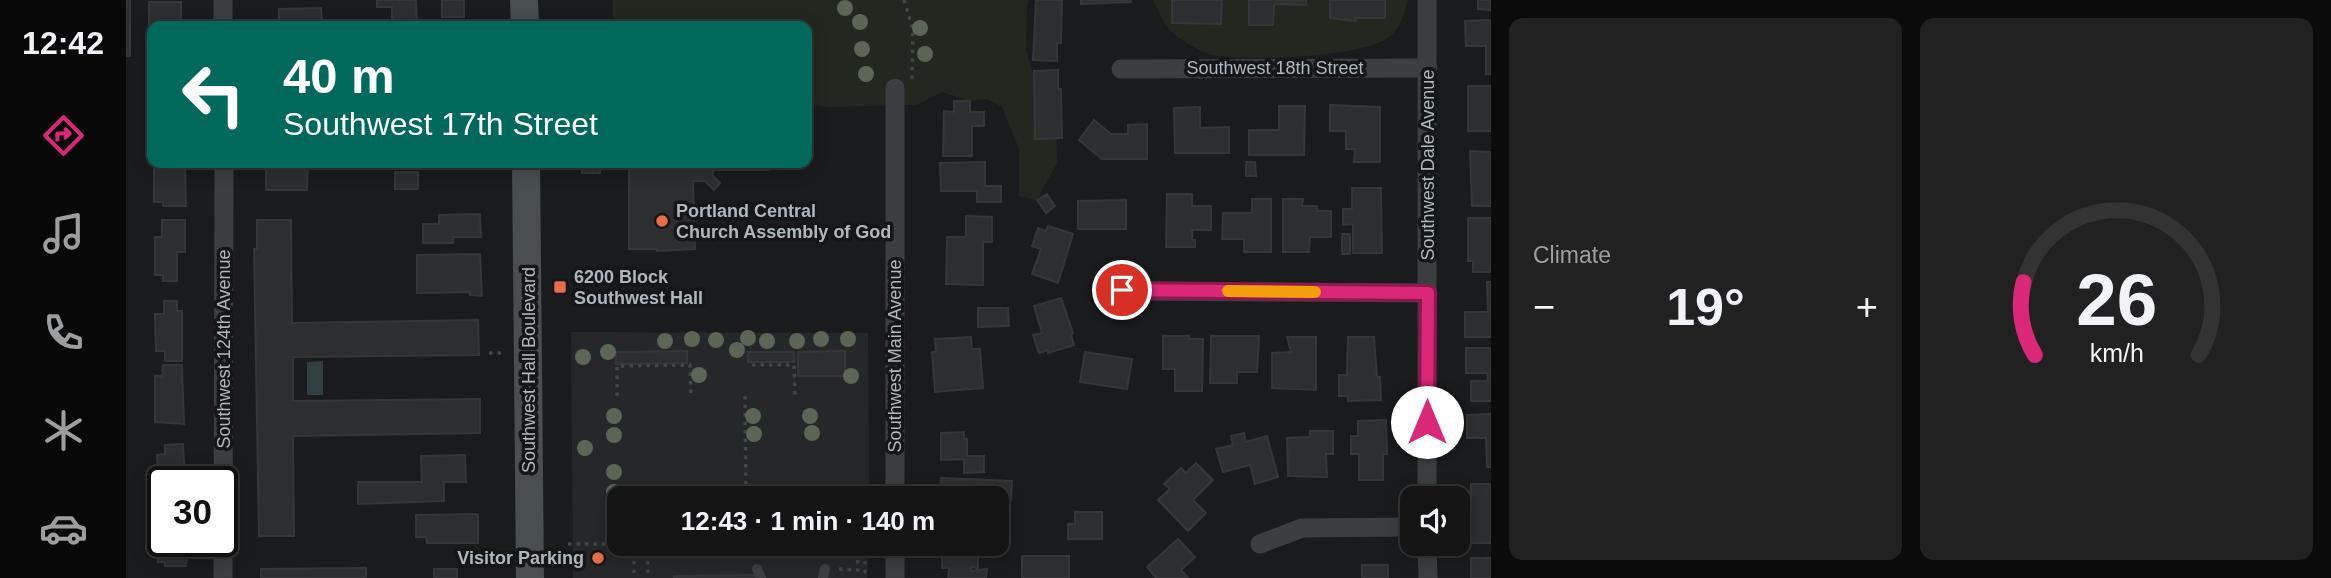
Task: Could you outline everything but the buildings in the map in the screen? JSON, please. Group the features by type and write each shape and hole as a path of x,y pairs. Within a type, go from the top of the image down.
{"main road":[{"path":"524,0 524,21"},
{"name":"Southwest Hall Boulevard","path":"526,168 530,578"}],"street":[{"path":"223,0 223,21"},
{"name":"Southwest Dale Avenue","path":"1427,0 1427,486"},
{"name":"Southwest 18th Street","path":"1121,69 1428,68"},
{"name":"Southwest Main Avenue","path":"895,88 895,486"},
{"name":"Southwest 124th Avenue","path":"223,578 224,168"},
{"path":"1122,290 1428,293"},
{"path":"1260,544 1302,528 1400,527"},
{"path":"895,556 895,578"},
{"path":"1427,556 1428,578"}],"path":[{"path":"895,88 912,84 914,30 904,0"},
{"path":"617,396 617,366 690,365 691,396"},
{"path":"752,365 794,365 795,396"},
{"path":"745,396 746,486"},
{"path":"568,544 607,544"},
{"path":"634,556 634,578"},
{"path":"647,556 648,578"},
{"path":"835,578 835,569 858,570 858,556"},
{"path":"865,556 867,572"}],"shaded area":[{"path":"613,0 1029,0 1026,50 1035,80 1056,116 1057,163 1037,200 1019,196 1019,149 1002,107 987,99 970,101 942,92 917,105 826,107 812,105 812,21 613,21"},
{"path":"1153,0 1408,0 1396,29 1389,37 1375,44 1329,54 1247,58 1208,54 1186,42 1173,33"},
{"path":"571,332 868,333 869,486 607,486 607,556 868,556 867,578 573,578"},
{"path":"323,361 323,395 307,395 307,362"}],"slow traffic":[{"path":"1228,291 1315,292"}],"place":[{"name":"Portland Central Church Assembly of God","path":"662,221"},
{"name":"6200 Block Southwest Hall","path":"560,287"},
{"name":"Visitor Parking","path":"598,558"}],"route":[{"path":"1122,290 1428,293 1427,422"}]}
